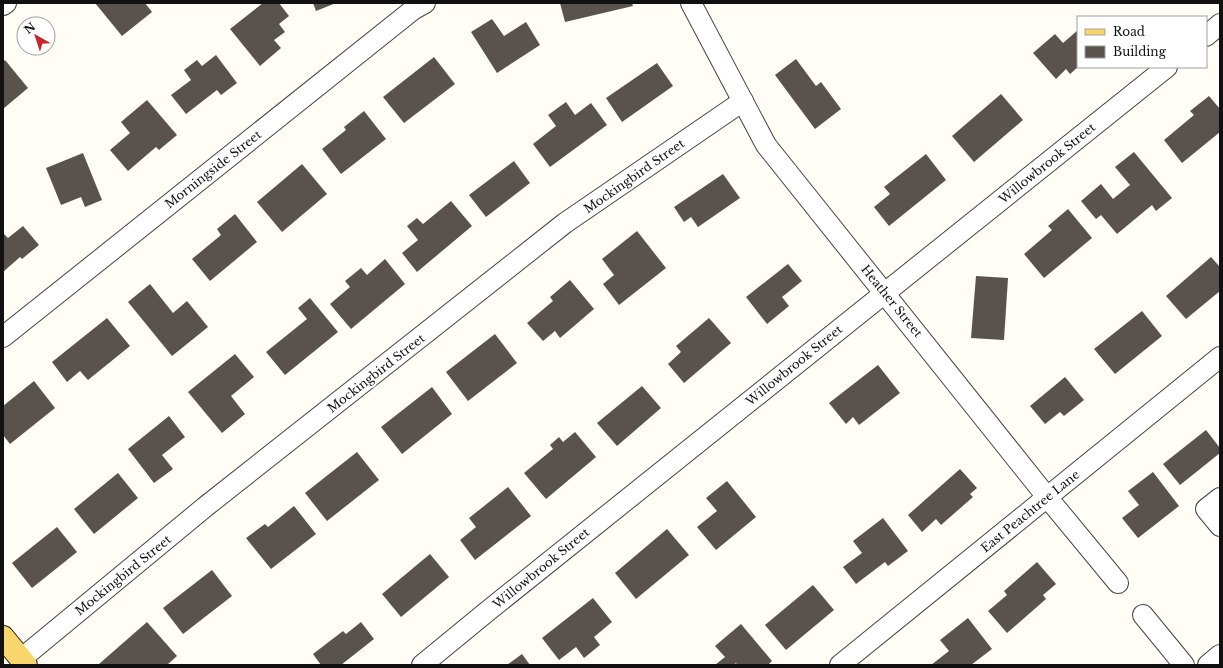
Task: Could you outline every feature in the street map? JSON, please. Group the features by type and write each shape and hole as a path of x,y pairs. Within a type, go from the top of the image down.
{"main road":[{"path":"3,637 24,662"}],"street":[{"name":"Morningside Street","path":"3,337 408,14 425,3"},
{"name":"Heather Street","path":"691,3 766,145 885,292 1047,497 1118,583"},
{"path":"1207,35 1220,24"},
{"name":"Willowbrook Street","path":"422,665 501,600 1166,68"},
{"name":"Mockingbird Street","path":"24,662 205,507 565,224 743,101"},
{"name":"East Peachtree Lane","path":"840,665 1220,357"},
{"path":"1220,498 1206,509 1220,526"},
{"path":"1143,615 1184,665"},
{"path":"1208,665 1220,655"}],"building":[{"path":"95,3 145,3 152,12 122,36"},
{"path":"263,3 279,3 289,16 279,24 285,32 274,40 281,48 260,66 230,29"},
{"path":"313,3 336,3 316,11"},
{"path":"560,3 632,3 633,6 565,22"},
{"path":"492,19 504,36 526,22 540,45 497,73 471,32"},
{"path":"1077,31 1077,68 1070,74 1066,69 1056,79 1033,53 1055,34 1063,43"},
{"path":"216,55 237,83 221,95 217,90 186,114 171,95 191,80 184,70 197,60 202,66"},
{"path":"434,57 455,84 404,123 383,97"},
{"path":"796,59 816,86 821,82 841,109 815,129 775,75"},
{"path":"5,60 28,88 3,109 3,62"},
{"path":"657,63 673,86 622,122 606,98"},
{"path":"1001,94 1023,120 974,162 952,136"},
{"path":"1209,96 1220,109 1220,132 1182,163 1164,140 1194,115 1190,111"},
{"path":"147,100 177,135 159,150 156,147 128,171 110,150 130,133 121,122"},
{"path":"566,102 575,115 591,103 607,125 550,167 533,144 556,126 548,115"},
{"path":"364,111 386,139 341,174 322,149 346,130 344,127"},
{"path":"1134,152 1172,198 1156,211 1152,205 1117,234 1101,215 1096,219 1081,201 1101,184 1113,199 1130,185 1115,167"},
{"path":"83,153 102,200 85,207 81,197 61,205 46,168"},
{"path":"926,154 946,180 889,226 874,207 890,194 884,187"},
{"path":"514,161 530,183 486,217 469,195"},
{"path":"302,164 327,194 282,232 257,202"},
{"path":"723,174 740,198 698,227 691,217 684,222 674,207"},
{"path":"451,201 472,226 417,272 402,253 418,240 407,226 417,218 423,224"},
{"path":"1068,209 1092,238 1044,278 1024,254 1052,230 1048,226"},
{"path":"235,214 257,242 210,281 192,259 221,235 217,229"},
{"path":"23,226 39,245 22,259 20,257 3,272 3,233 8,238"},
{"path":"637,231 666,268 619,305 603,284 614,275 602,259"},
{"path":"1211,257 1220,267 1220,291 1186,319 1166,296"},
{"path":"385,259 405,284 351,329 330,304 350,287 345,281 361,268 367,275"},
{"path":"788,264 802,281 782,297 789,306 767,324 746,297"},
{"path":"976,276 1008,278 1004,340 971,338"},
{"path":"570,280 594,309 560,338 555,331 543,341 527,323 553,301 550,297"},
{"path":"150,284 173,313 187,301 208,327 172,356 128,302"},
{"path":"310,298 338,332 285,375 266,352 307,319 298,308"},
{"path":"1142,311 1162,336 1115,374 1094,349"},
{"path":"107,318 130,346 88,380 80,371 67,382 52,362"},
{"path":"709,318 731,343 684,383 668,364 681,352 676,346"},
{"path":"495,334 517,363 468,401 446,372"},
{"path":"235,354 254,377 231,396 245,414 222,433 188,392"},
{"path":"878,365 900,393 859,425 853,417 846,424 829,403"},
{"path":"1065,377 1084,400 1064,416 1060,412 1045,424 1030,406"},
{"path":"34,381 55,408 10,444 3,435 3,406"},
{"path":"642,386 661,408 617,446 597,423"},
{"path":"432,387 452,414 402,454 381,427"},
{"path":"169,416 185,437 162,455 173,469 154,483 128,449"},
{"path":"1206,430 1220,448 1220,453 1180,485 1163,464"},
{"path":"575,432 596,457 546,499 524,473 553,449 550,445 559,437 563,442"},
{"path":"357,452 379,480 327,521 305,493"},
{"path":"960,469 977,488 970,494 973,497 941,525 936,519 922,532 908,515"},
{"path":"1153,472 1179,506 1138,538 1122,518 1139,505 1128,491"},
{"path":"118,473 138,498 94,534 74,509"},
{"path":"727,481 756,517 716,550 697,527 717,511 706,498"},
{"path":"508,487 531,516 475,560 460,540 476,527 469,518"},
{"path":"294,506 316,534 271,569 246,538 265,524 268,527"},
{"path":"883,518 908,551 888,566 885,562 856,584 843,567 862,553 853,541"},
{"path":"57,527 77,552 32,588 12,563"},
{"path":"667,529 689,555 636,599 615,573"},
{"path":"430,554 449,577 401,617 382,594"},
{"path":"1037,562 1056,584 1043,595 1046,599 1007,633 988,611 1007,595 1004,591"},
{"path":"212,570 232,596 183,634 163,608"},
{"path":"813,585 834,610 786,650 765,625"},
{"path":"593,598 612,622 594,637 600,645 584,658 576,647 559,660 542,638"},
{"path":"968,618 992,649 971,665 931,665 949,651 940,640"},
{"path":"147,622 177,656 167,665 99,664"},
{"path":"361,622 374,639 341,665 321,665 313,654 343,631 346,634"},
{"path":"741,624 772,661 768,665 737,665 736,663 734,665 715,665 725,657 715,646"},
{"path":"522,654 530,665 507,665"}]}
